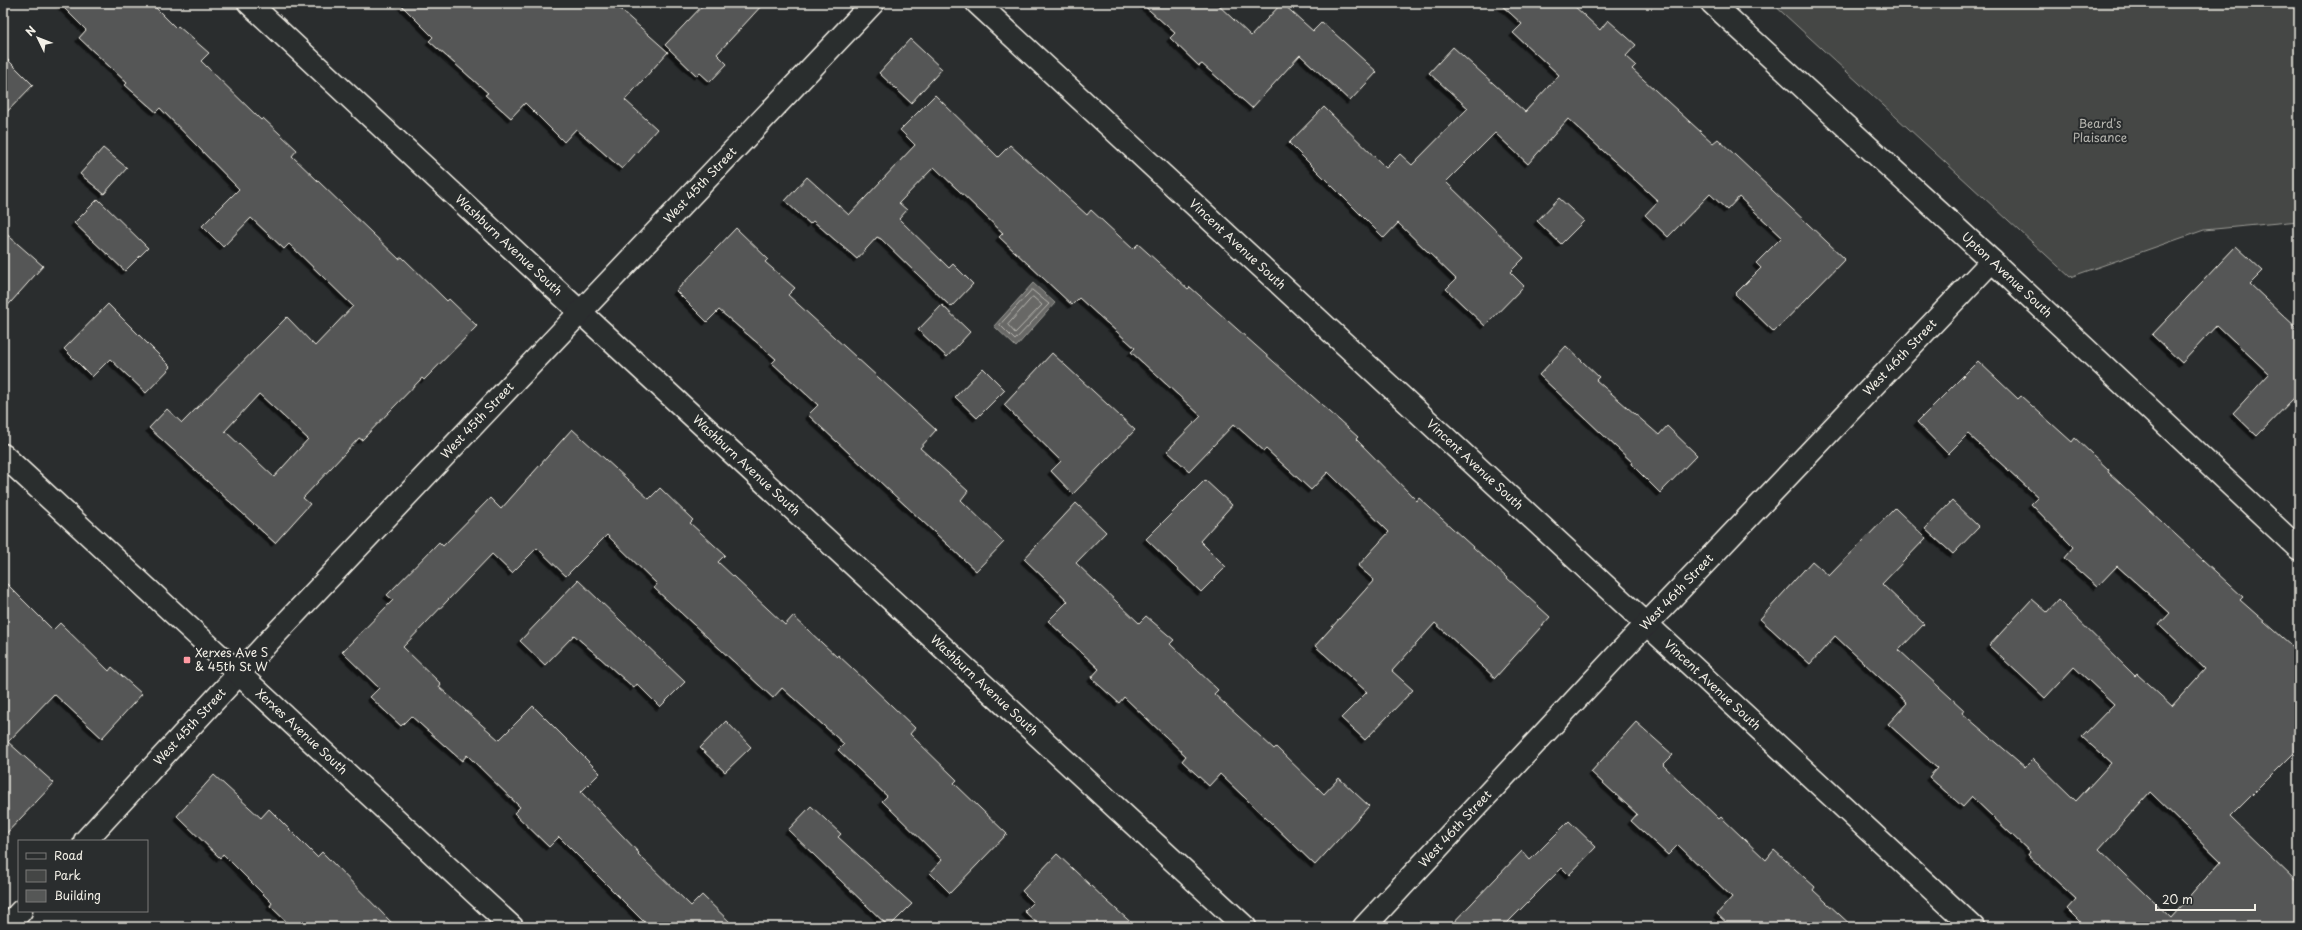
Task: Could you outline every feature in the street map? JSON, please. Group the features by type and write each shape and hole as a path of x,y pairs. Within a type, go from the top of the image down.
{"street":[{"name":"Washburn Avenue South","path":"249,3 580,312 1245,927"},
{"name":"West 45th Street","path":"86,840 239,674 873,3"},
{"name":"Vincent Avenue South","path":"977,3 1973,927"},
{"name":"Upton Avenue South","path":"1712,3 1992,261 2299,549"},
{"name":"West 46th Street","path":"1364,927 1647,624 1992,261"},
{"name":"Xerxes Avenue South","path":"3,455 512,927"},
{"path":"6,927 20,912"}],"green space":[{"name":"Beard's Plaisance","path":"1772,3 2299,3 2299,221 2204,230 2070,277"}],"water":[{"path":"1033,283 1055,303 1016,347 994,326"}],"building":[{"path":"59,3 151,3 176,28 178,26 209,53 201,61 261,120 263,118 297,150 292,156 399,259 402,257 447,301 449,299 477,326 424,380 422,378 362,440 359,438 303,498 310,504 275,543 149,428 167,409 182,423 287,317 315,346 353,306 289,244 284,249 251,218 223,247 202,226 239,189 160,108 156,112 125,85 127,83 79,38 86,30","holes":["259,394 308,439 274,477 225,431"]},
{"path":"399,3 613,3 668,52 625,100 657,129 622,169 576,129 564,142 525,103 511,118 485,95 488,93 429,41 433,37"},
{"path":"705,3 764,3 717,54 727,64 710,82 700,73 697,76 665,45"},
{"path":"1141,3 1216,3 1251,36 1282,3 1313,31 1322,22 1377,72 1350,101 1300,55 1252,108 1202,64 1199,66 1170,38 1175,33"},
{"path":"1499,3 1571,3 1600,30 1608,20 1636,45 1626,56 1636,65 1632,69 1713,143 1718,139 1845,259 1774,332 1735,294 1761,268 1756,263 1782,237 1739,197 1727,210 1710,194 1668,237 1645,215 1658,201 1568,119 1528,164 1495,133 1446,182 1524,258 1510,272 1524,286 1485,326 1446,289 1456,279 1398,223 1384,238 1289,143 1324,107 1386,168 1400,154 1412,165 1468,108 1429,73 1453,47 1525,112 1559,75 1513,33 1522,24"},
{"path":"910,39 942,69 911,103 879,73"},
{"path":"3,55 33,85 3,116"},
{"path":"935,95 998,157 1010,145 1087,215 1091,210 1133,249 1138,244 1188,289 1190,287 1358,437 1356,439 1417,501 1419,498 1550,617 1495,678 1435,623 1392,671 1413,690 1365,740 1341,718 1367,692 1315,646 1374,580 1358,566 1389,532 1328,472 1311,490 1266,449 1264,451 1234,424 1189,471 1167,451 1201,416 1131,352 1135,348 1079,298 1072,305 999,237 1003,233 934,167 899,203 907,210 899,219 949,268 953,264 973,284 951,307 881,239 877,237 857,259 813,221 810,224 785,201 807,177 849,215 915,145 900,130"},
{"path":"103,148 127,168 104,194 80,174"},
{"path":"1559,198 1584,221 1561,244 1537,221"},
{"path":"98,199 148,248 125,271 74,223"},
{"path":"736,228 768,259 765,262 795,288 788,295 936,430 920,448 968,491 961,500 1004,542 976,571 808,415 818,405 772,363 776,359 719,310 707,322 676,291"},
{"path":"3,231 43,266 3,311"},
{"path":"2236,246 2263,271 2250,284 2299,330 2299,400 2295,397 2257,436 2233,413 2269,374 2217,325 2182,363 2152,335"},
{"path":"108,304 171,367 146,393 110,359 92,377 64,349"},
{"path":"942,305 970,332 947,357 918,330"},
{"path":"1566,346 1599,377 1596,380 1659,435 1667,426 1697,455 1660,493 1631,464 1632,462 1539,375"},
{"path":"1052,353 1135,430 1073,494 1051,471 1061,461 1004,405"},
{"path":"1978,361 2018,399 2021,396 2072,442 2075,438 2109,470 2108,472 2243,597 2240,600 2299,652 2299,748 2230,817 2299,884 2299,927 2085,927 2067,909 2076,899 2028,855 2030,852 1972,797 1963,807 1929,777 1937,768 1888,724 1907,703 1835,636 1810,664 1760,619 1812,561 1829,576 1895,508 1926,538 1882,584 1924,624 1899,650 1964,710 1962,713 2025,767 2033,759 2076,801 2111,763 2082,737 2114,704 2074,667 2045,698 1989,646 2032,599 2047,612 2058,600 2135,676 2137,674 2172,706 2205,669 2159,625 2170,613 2117,566 2097,587 2064,558 2073,547 2031,504 2038,497 1968,434 1948,454 1917,422","holes":["2150,792 2221,861 2171,918 2099,849"]},
{"path":"983,368 1005,390 977,418 955,397"},
{"path":"572,429 649,499 660,488 693,520 690,523 725,555 718,562 785,625 793,616 837,657 838,655 868,683 915,728 910,734 957,780 954,783 1007,834 950,893 930,873 942,860 882,801 887,796 838,750 844,744 782,688 773,698 654,588 657,584 607,535 566,576 537,548 512,573 492,554 403,647 441,684 439,687 499,740 533,706 600,773 581,792 639,853 638,854 691,906 702,895 735,927 649,927 559,837 549,847 514,813 520,807 467,755 462,761 411,716 401,726 370,697 379,688 342,652 393,600 387,595 439,542 443,546 490,498 501,509"},
{"path":"1205,480 1232,505 1200,541 1226,567 1201,592 1146,539"},
{"path":"1952,501 1979,527 1953,554 1925,529"},
{"path":"1076,503 1106,532 1076,563 1139,623 1146,616 1174,640 1170,644 1218,690 1214,694 1274,749 1276,747 1324,794 1339,778 1369,806 1315,865 1220,774 1209,786 1182,761 1186,756 1124,697 1119,703 1091,678 1099,669 1048,621 1068,601 1024,559"},
{"path":"3,580 53,630 60,623 109,671 112,667 142,694 102,738 54,694 8,742 54,783 3,837"},
{"path":"578,580 685,682 660,707 637,684 634,688 574,635 545,665 520,641"},
{"path":"726,721 751,747 725,772 700,748"},
{"path":"1636,722 1673,755 1663,765 1719,819 1721,817 1766,860 1774,850 1815,887 1813,890 1853,927 1731,927 1717,914 1732,897 1678,845 1668,855 1631,821 1637,814 1591,772"},
{"path":"214,775 261,818 269,809 317,857 322,852 396,927 292,927 270,906 272,903 223,854 220,858 177,816"},
{"path":"811,806 841,834 838,837 912,904 889,927 788,830"},
{"path":"1569,821 1596,847 1569,875 1562,868 1503,927 1449,927 1522,851 1530,860"},
{"path":"1057,854 1136,927 1041,927 1024,911 1033,902 1022,891"}],"place":[{"name":"Xerxes Ave S & 45th St W","path":"187,660"}]}
